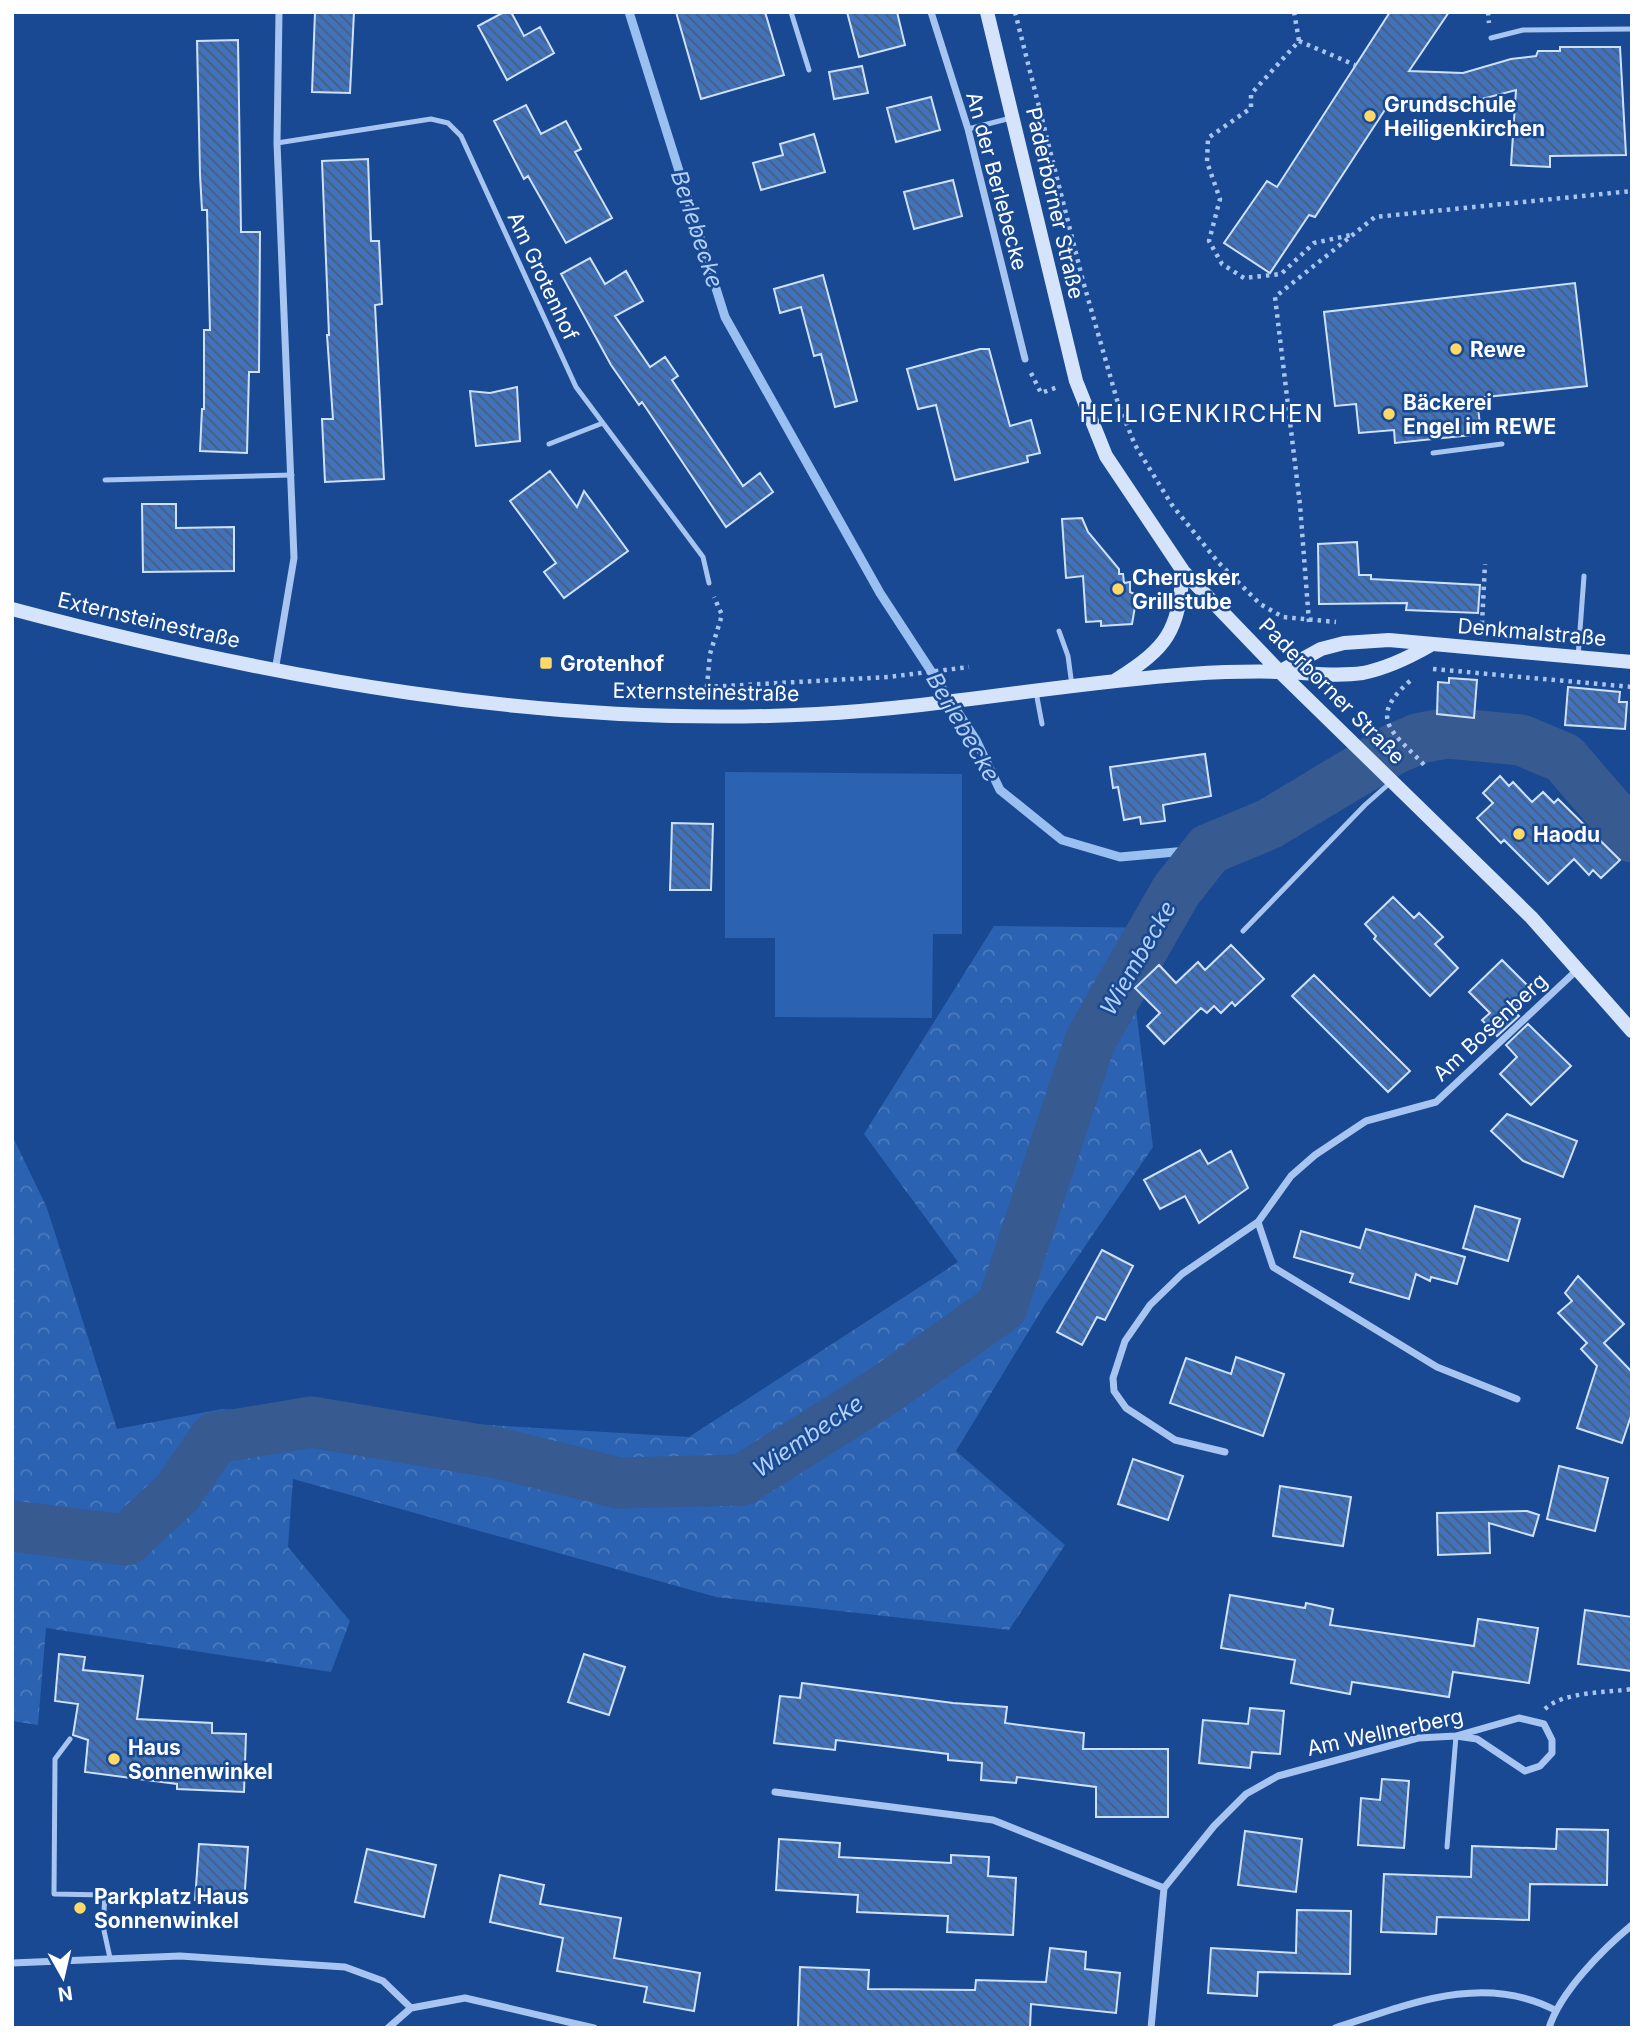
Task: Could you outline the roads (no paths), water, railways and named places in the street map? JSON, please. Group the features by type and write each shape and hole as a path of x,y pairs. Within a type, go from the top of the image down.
{"main road":[{"name":"Paderborner Straße","path":"987,12 1076,381 1106,456 1183,571 1391,782 1531,917 1632,1031"},
{"path":"1112,683 1156,653 1171,633 1180,609 1183,571"},
{"name":"Externsteinestraße","path":"12,609 275,671 478,701 648,714 814,715 900,708 1190,674 1280,671"},
{"name":"Denkmalstraße","path":"1280,671 1321,649 1344,643 1389,640 1429,646 1632,662"},
{"name":"Denkmalstraße","path":"1280,671 1341,676 1366,672 1395,664 1429,646"}],"street":[{"path":"275,671 293,558 292,475 276,143 279,12"},
{"name":"An der Berlebecke","path":"931,12 968,129 1025,359"},
{"name":"Am Bosenberg","path":"1225,1451 1175,1440 1126,1408 1114,1391 1113,1378 1125,1341 1150,1304 1182,1274 1258,1222 1291,1176 1315,1155 1366,1121 1436,1102 1577,969"},
{"path":"1258,1222 1273,1267 1437,1367 1517,1399"},
{"name":"Am Wellnerberg","path":"1164,1888 1222,1818 1246,1794 1278,1776 1418,1738 1456,1736 1477,1739 1525,1770 1540,1766 1552,1753 1549,1731 1544,1724 1535,1720 1519,1718 1456,1736"},
{"path":"775,1792 993,1821 1164,1888 1151,2028"},
{"path":"1549,2028 1555,2011 1611,1944 1632,1925"},
{"path":"12,1963 180,1956 345,1967 383,1981 411,2008"},
{"path":"1335,2028 1449,1994 1482,1991 1535,2000 1555,2011"},
{"path":"388,2028 411,2008 466,1998 594,2028"}],"lane":[{"path":"791,12 809,70"},
{"path":"1491,38 1523,30 1632,29"},
{"path":"968,129 1014,118"},
{"name":"Am Grotenhof","path":"276,143 431,119 448,123 461,136 576,387 703,558 709,583"},
{"path":"549,444 603,423"},
{"path":"1433,453 1502,444"},
{"path":"105,480 292,475"},
{"path":"1578,657 1584,576"},
{"path":"1059,631 1068,656 1072,688"},
{"path":"1036,692 1042,724"},
{"path":"1243,931 1365,805 1391,782"},
{"path":"1447,1847 1456,1736"},
{"path":"70,1739 55,1759 54,1895 105,1895 103,1926 110,1958"}],"waterway":[{"name":"Berlebecke","path":"629,12 725,317 880,593 976,740 1000,790 1062,840 1120,857 1209,849"},
{"name":"Wiembecke","path":"12,1526 126,1540 177,1493 215,1438 311,1422 498,1453 619,1483 742,1480 883,1391 1002,1307 1090,1041 1176,891 1209,849 1269,824 1394,749 1420,738 1448,733 1521,740 1564,758 1632,837"}],"place":[{"name":"Grundschule Heiligenkirchen","path":"1370,116"},
{"name":"Rewe","path":"1456,349"},
{"name":"Bäckerei Engel im REWE","path":"1389,414"},
{"name":"Cherusker Grillstube","path":"1118,589"},
{"name":"Grotenhof","path":"546,663"},
{"name":"Haodu","path":"1519,834"},
{"name":"Haus Sonnenwinkel","path":"114,1759"},
{"name":"Parkplatz Haus Sonnenwinkel","path":"80,1908"}],"district":[{"name":"HEILIGENKIRCHEN","path":"1202,413"}]}
